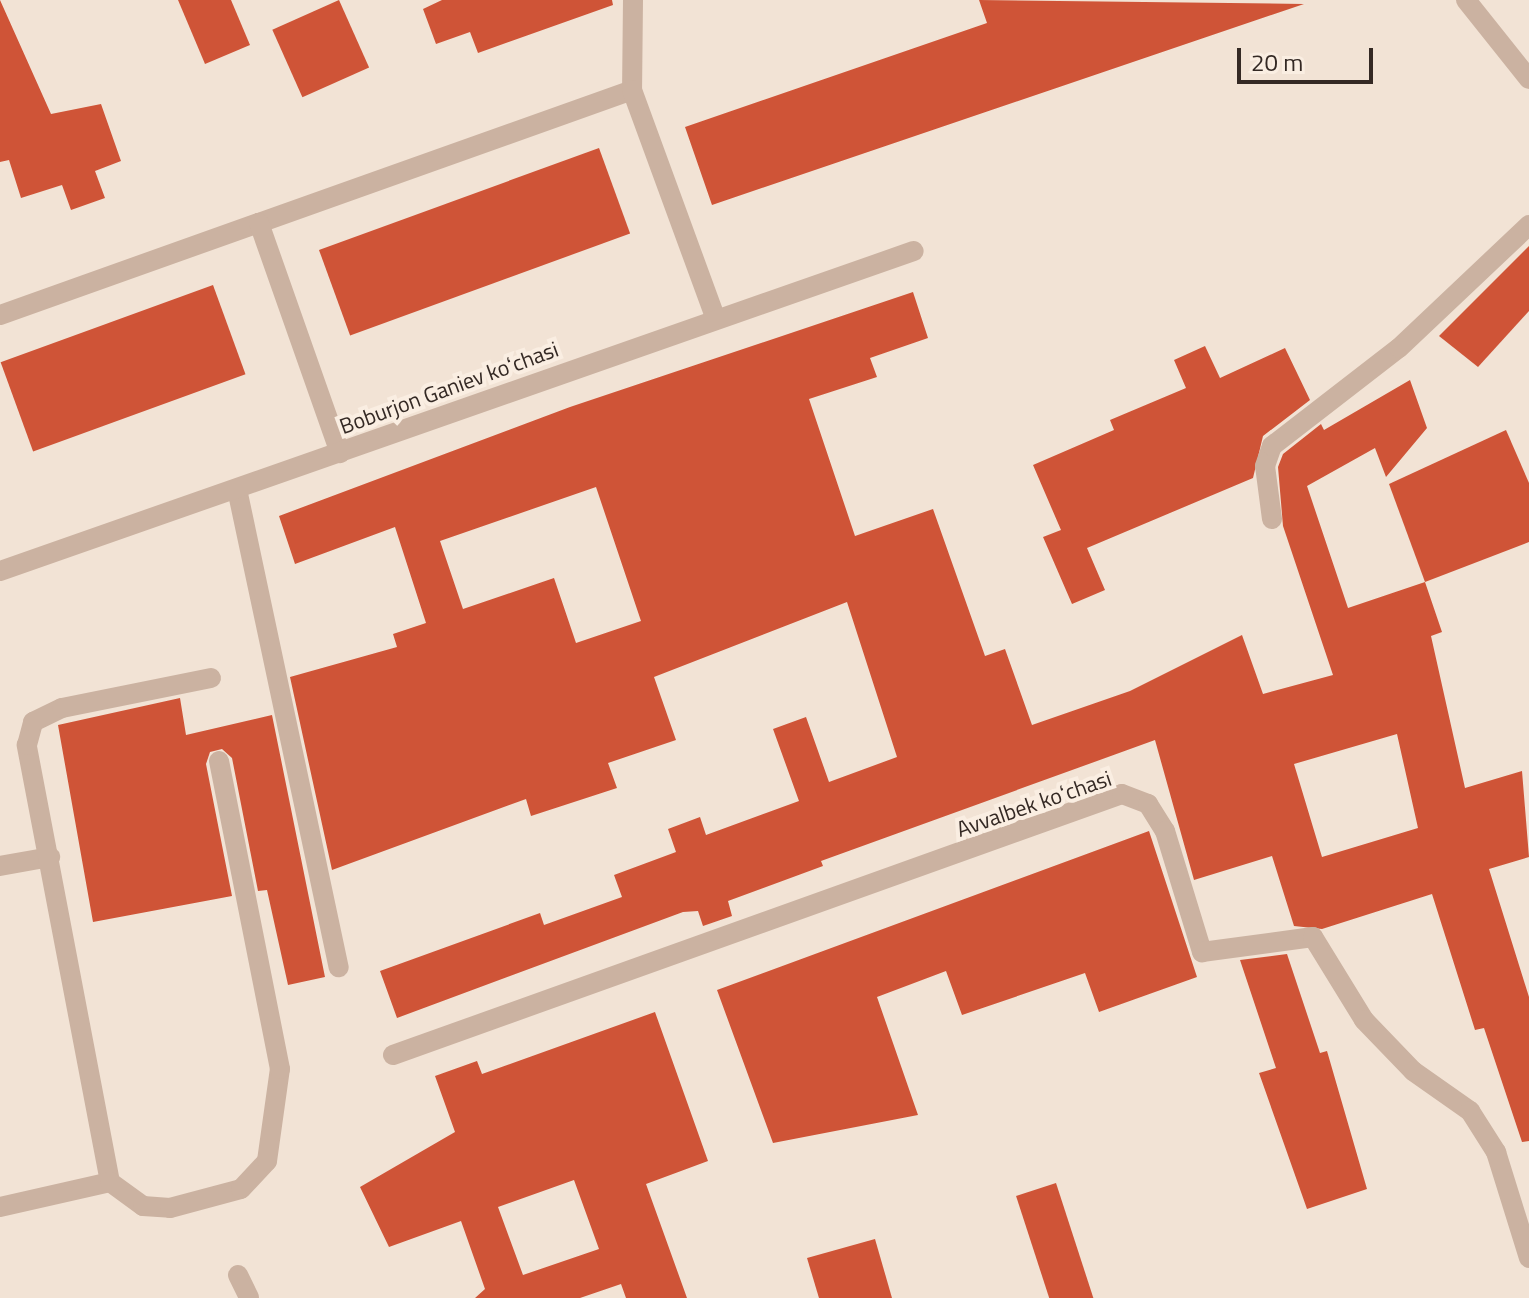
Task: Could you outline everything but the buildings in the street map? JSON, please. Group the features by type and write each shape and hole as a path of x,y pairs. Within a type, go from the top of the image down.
{"street":[{"path":"633,0 632,90 716,319"},
{"path":"1466,0 1529,79"},
{"path":"0,315 632,90"},
{"path":"259,223 340,453"},
{"path":"1272,519 1265,466 1272,446 1399,348 1529,225"},
{"name":"Boburjon Ganiev koʻchasi","path":"0,571 914,251"},
{"path":"237,489 339,967"},
{"path":"211,678 62,708 33,722 27,745 110,1182 143,1206 170,1208 241,1189 267,1161 280,1069 219,761"},
{"name":"Avvalbek koʻchasi","path":"393,1055 1122,794 1148,804 1165,831 1202,952 1313,937 1364,1020 1413,1071 1470,1111 1496,1152 1529,1258"},
{"path":"0,866 50,857"},
{"path":"0,1207 110,1182"},
{"path":"238,1275 249,1298"}]}
